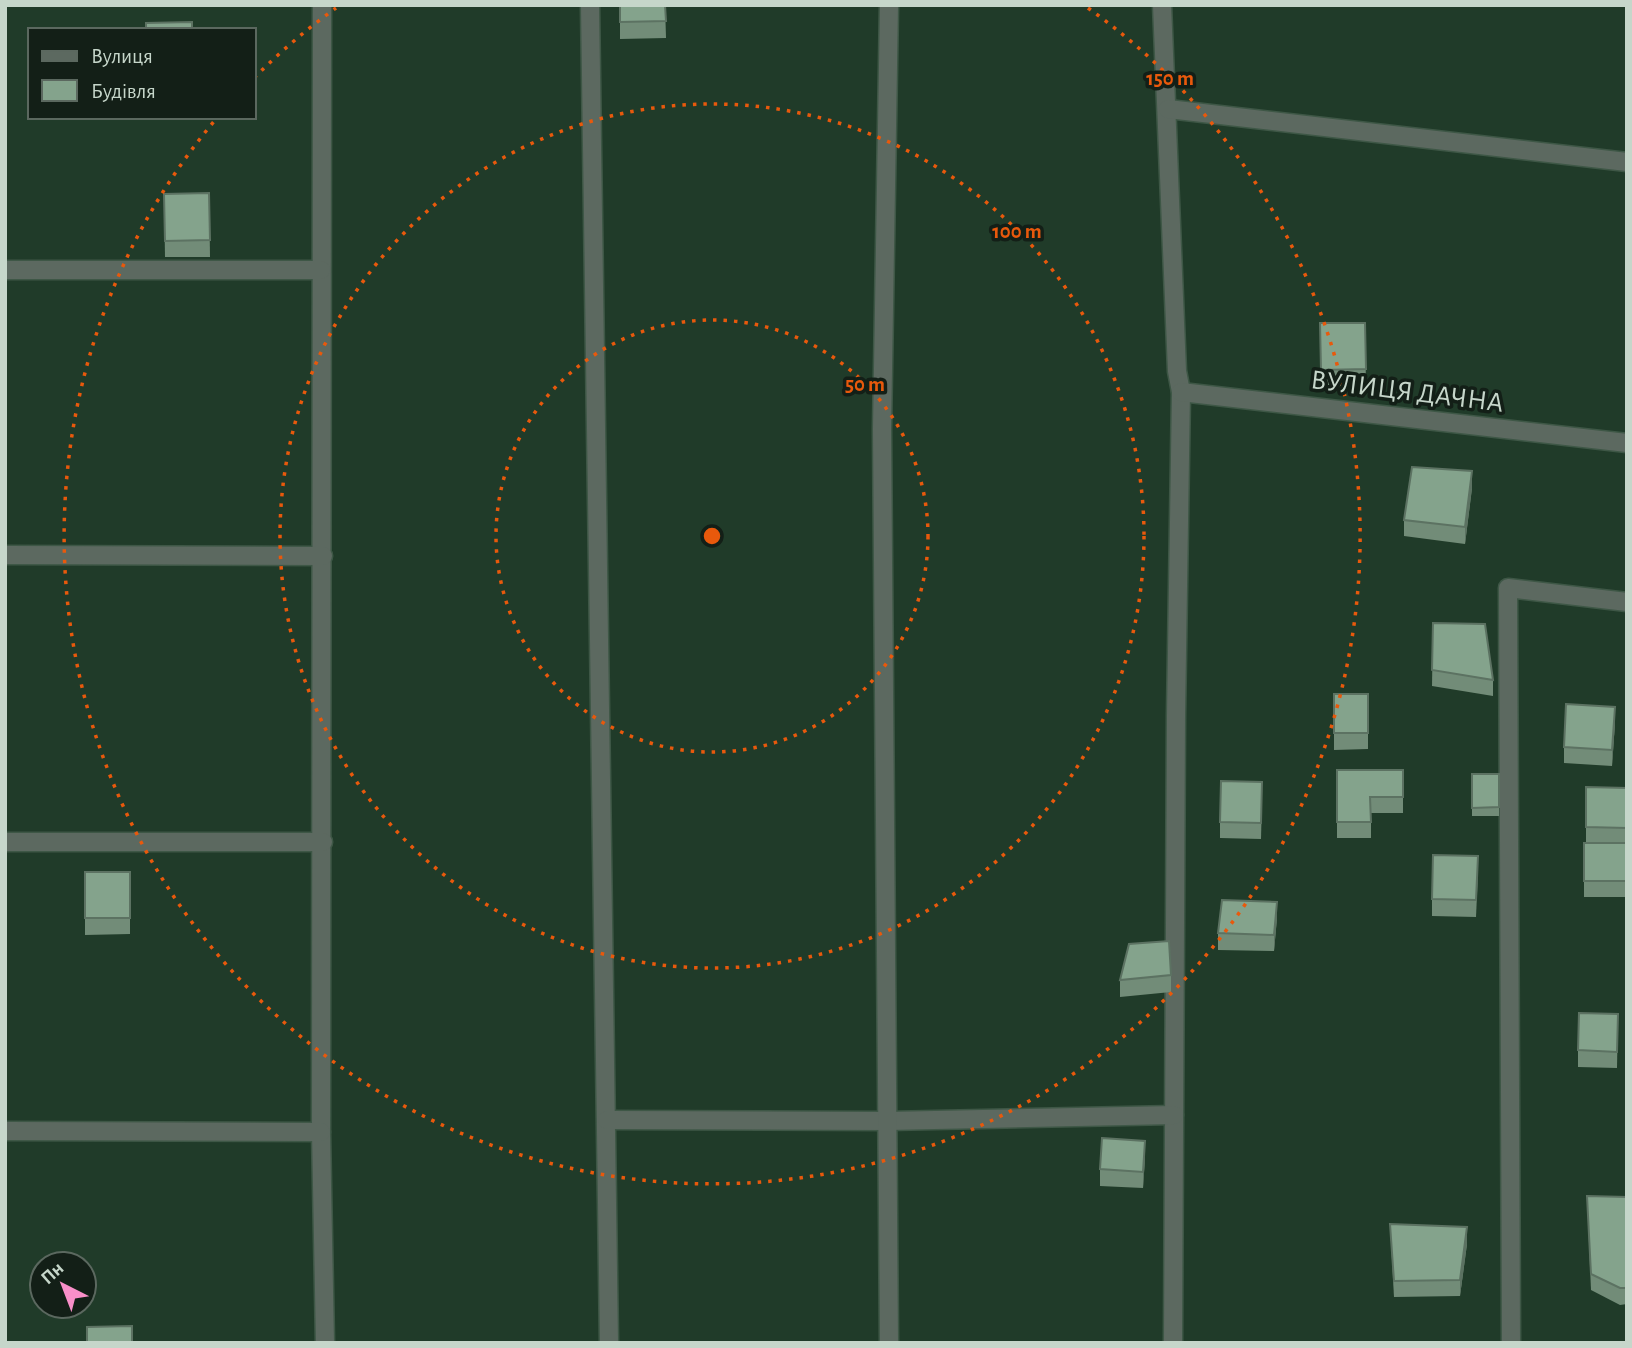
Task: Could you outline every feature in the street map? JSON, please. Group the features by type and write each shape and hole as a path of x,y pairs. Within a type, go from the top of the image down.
{"street":[{"path":"322,5 321,1132 324,1343"},
{"path":"590,5 609,1343"},
{"path":"889,5 882,429 889,1343"},
{"path":"1162,5 1177,371 1181,392 1174,1343"},
{"path":"1168,109 1627,162"},
{"path":"5,270 321,270"},
{"name":"ВУЛИЦЯ ДАЧНА","path":"1181,392 1627,443"},
{"path":"5,555 323,555"},
{"path":"1511,1343 1508,588 1627,602"},
{"path":"5,842 323,842"},
{"path":"607,1120 888,1121 1174,1115"},
{"path":"5,1131 321,1132"}],"building":[{"path":"620,5 665,5 666,21 620,22"},
{"path":"192,22 192,28 146,28 146,23"},
{"path":"209,193 210,240 165,241 164,194"},
{"path":"1320,323 1365,323 1366,369 1321,370"},
{"path":"1412,467 1472,471 1465,527 1404,520"},
{"path":"1433,623 1485,624 1493,680 1432,670"},
{"path":"1334,694 1368,694 1368,733 1334,733"},
{"path":"1566,704 1615,707 1612,750 1564,747"},
{"path":"1337,770 1403,770 1403,797 1370,797 1371,822 1337,822"},
{"path":"1472,774 1499,774 1499,807 1472,808"},
{"path":"1221,781 1262,782 1261,823 1220,822"},
{"path":"1586,787 1627,788 1627,828 1586,827"},
{"path":"1584,843 1627,843 1627,881 1584,881"},
{"path":"1433,855 1478,856 1476,900 1432,899"},
{"path":"85,872 130,872 130,918 85,918"},
{"path":"1222,900 1277,902 1274,935 1218,933"},
{"path":"1169,941 1171,975 1120,980 1129,944"},
{"path":"1579,1013 1618,1014 1617,1052 1578,1050"},
{"path":"1102,1138 1145,1141 1143,1172 1100,1169"},
{"path":"1587,1196 1627,1197 1627,1288 1620,1288 1591,1274"},
{"path":"1390,1224 1467,1227 1460,1280 1394,1281"},
{"path":"132,1326 132,1343 87,1343 87,1327"}]}
